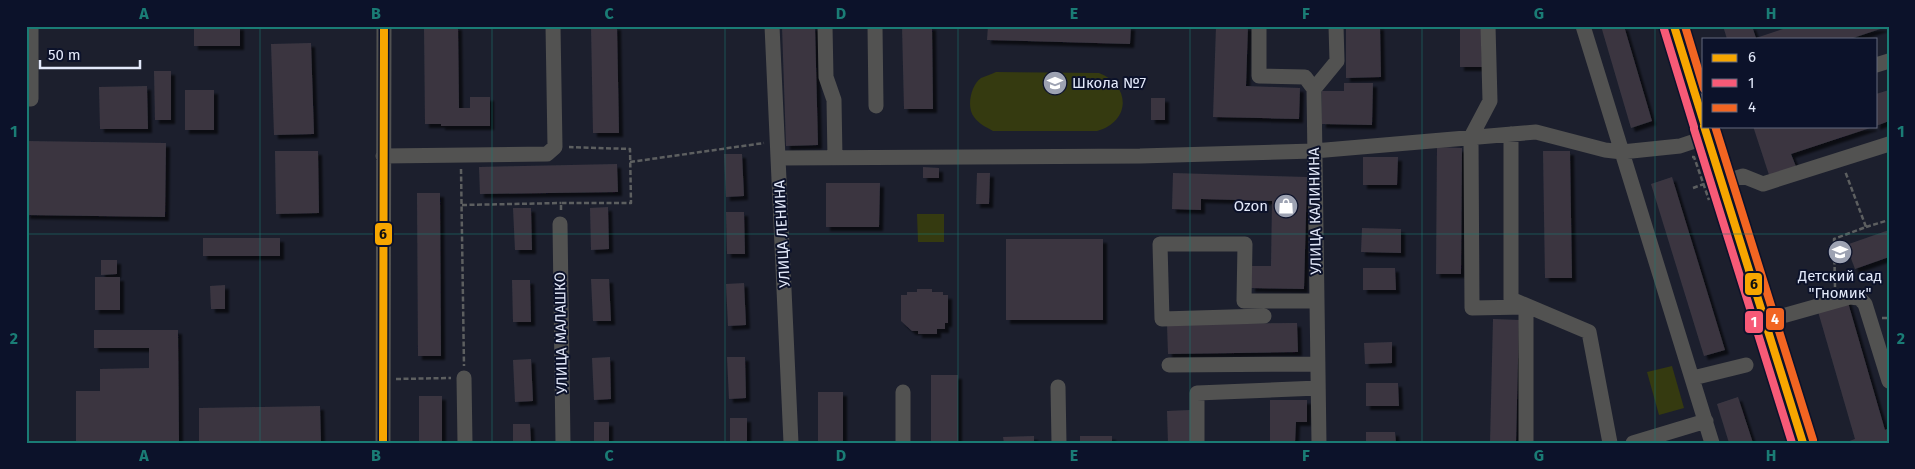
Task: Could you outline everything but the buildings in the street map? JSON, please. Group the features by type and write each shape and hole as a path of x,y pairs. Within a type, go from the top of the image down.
{"street":[{"path":"26,99 31,99 31,26"},
{"path":"383,443 384,26"},
{"path":"383,156 547,154 555,147 553,26"},
{"name":"УЛИЦА ЛЕНИНА","path":"772,26 779,141 791,443"},
{"path":"825,26 826,77 834,100 835,158"},
{"path":"875,26 876,106"},
{"path":"1259,26 1259,76 1305,77 1314,89 1337,61 1336,26"},
{"path":"1488,26 1490,101 1471,137 1472,308 1526,307"},
{"path":"1583,26 1712,443"},
{"path":"1674,26 1702,118"},
{"name":"УЛИЦА КАЛИНИНА","path":"1314,89 1319,443"},
{"path":"779,158 1140,156 1314,151 1536,132 1605,150 1622,152 1680,146 1702,127"},
{"path":"1705,128 1720,183 1803,443"},
{"path":"1511,134 1511,299 1526,307 1589,332 1610,443"},
{"path":"1720,183 1743,176 1763,184 1889,144"},
{"name":"УЛИЦА МАЛАШКО","path":"560,224 562,443"},
{"path":"1264,316 1162,319 1160,244 1245,244 1244,301 1316,301"},
{"path":"1786,315 1855,296 1862,301 1889,381"},
{"path":"1526,307 1526,443"},
{"path":"1169,365 1318,364"},
{"path":"1693,378 1746,365"},
{"path":"464,378 465,443"},
{"path":"1058,387 1059,443"},
{"path":"1197,443 1197,394 1318,388"},
{"path":"902,392 903,443"},
{"path":"1633,443 1706,421"}],"path":[{"path":"630,162 779,141"},
{"path":"462,205 631,203 630,149 555,147"},
{"path":"382,379 464,378 461,155"},
{"path":"1689,157 1694,157 1709,200"},
{"path":"1841,160 1866,227"},
{"path":"1693,188 1704,184"},
{"path":"560,224 561,203"},
{"path":"1835,301 1834,239 1889,220"}],"green space":[{"path":"996,72 1099,73 1117,86 1123,103 1121,112 1116,120 1097,131 993,131 974,117 970,108 970,102 972,91 977,81"},
{"path":"917,214 944,214 944,242 918,242"},
{"path":"1672,366 1684,408 1659,415 1647,372"}],"transit line":[{"name":"6","path":"383,443 384,26"},
{"name":"6","path":"1674,26 1702,117"},
{"name":"4","path":"1685,26 1702,82"},
{"name":"1","path":"1664,29 1694,127"},
{"name":"6","path":"1705,128 1803,443"},
{"name":"4","path":"1716,128 1813,440"},
{"name":"1","path":"1694,129 1792,443"}],"place":[{"name":"Школа №7","path":"1055,83"},
{"name":"Ozon","path":"1286,206"},
{"name":"Детский сад \"Гномик\"","path":"1840,252"}]}
